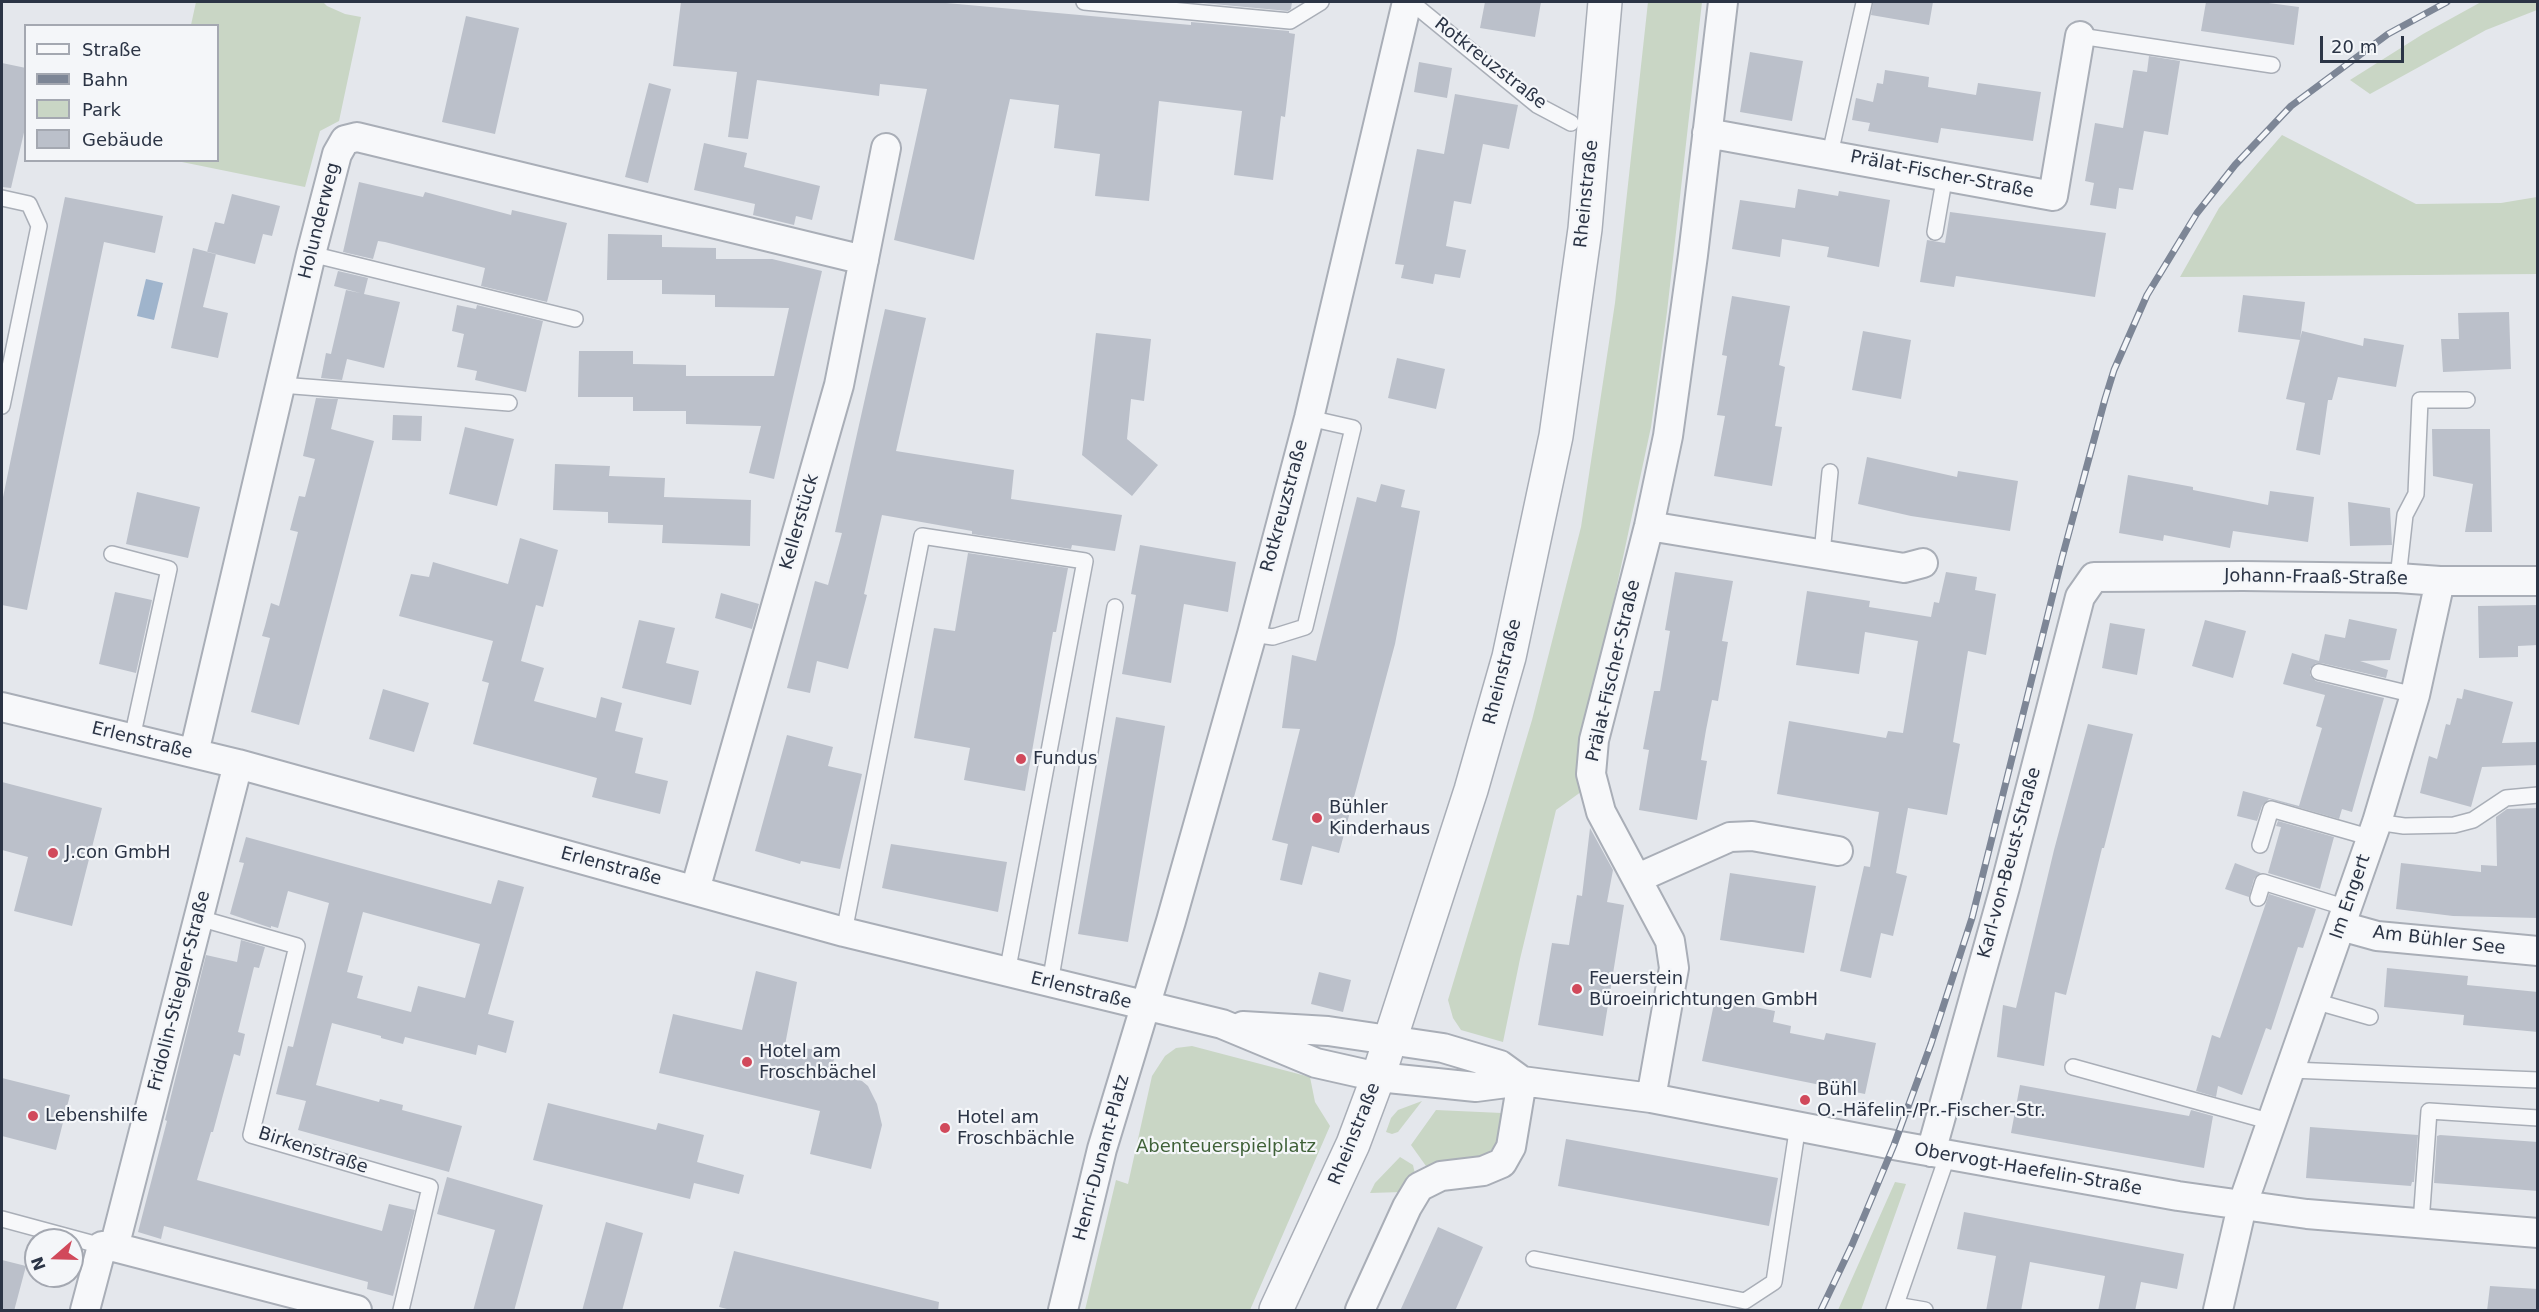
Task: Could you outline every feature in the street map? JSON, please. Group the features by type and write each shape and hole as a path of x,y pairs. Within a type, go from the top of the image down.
{"street":[{"name":"Rotkreuzstraße","path":"1144,1006 1171,921 1252,634 1309,418 1409,2"},
{"name":"Rheinstraße","path":"1276,1311 1353,1143 1378,1077 1468,801 1509,657 1556,436 1585,229 1605,2"},
{"name":"Prälat-Fischer-Straße","path":"1651,1098 1674,968 1670,941 1601,812 1591,774 1594,740 1649,526 1668,436 1723,2"},
{"name":"Prälat-Fischer-Straße","path":"1707,133 2053,196 2080,36"},
{"name":"Holunderweg","path":"194,753 311,254 337,154 345,140 357,137 864,260"},
{"name":"Kellerstück","path":"695,891 838,385 886,148"},
{"path":"1649,526 1904,568 1923,563"},
{"name":"Johann-Fraaß-Straße","path":"2094,577 2398,578 2440,582 2538,580"},
{"name":"Karl-von-Beust-Straße","path":"1940,1153 2005,887 2080,597 2094,577"},
{"name":"Im Engert","path":"2218,1311 2242,1206 2374,830 2415,695 2440,582"},
{"name":"Erlenstraße","path":"2,706 238,764 844,932 1222,1024 1316,1063 1378,1077"},
{"name":"Fridolin-Stiegler-Straße","path":"85,1311 108,1247 199,918 238,764"},
{"path":"1638,878 1730,837 1752,836 1838,852"},
{"name":"Am Bühler See","path":"2344,917 2377,936 2538,951"},
{"name":"Henri-Dunant-Platz","path":"1063,1311 1102,1149 1144,1006"},
{"name":"Erlenstraße","path":"1222,1024 1328,1030 1391,1039"},
{"name":"Obervogt-Haefelin-Straße","path":"1391,1039 1443,1048 1500,1065 1522,1081"},
{"name":"Obervogt-Haefelin-Straße","path":"1378,1077 1476,1087 1522,1081 1651,1098 2077,1179 2242,1206 2538,1233"},
{"path":"1360,1311 1407,1207 1419,1187 1441,1176 1483,1171 1502,1163 1510,1147 1522,1081"},
{"path":"108,1247 357,1311"}],"lane":[{"path":"1084,2 1290,21 1321,2"},
{"name":"Rotkreuzstraße","path":"1409,2 1537,105 1571,123"},
{"path":"1830,154 1864,3"},
{"path":"2080,36 2272,65"},
{"path":"1935,232 1945,175"},
{"path":"2,198 29,204 39,226 2,406"},
{"path":"311,254 575,319"},
{"path":"281,385 509,403"},
{"path":"2398,578 2405,515 2416,494 2420,400 2467,400"},
{"path":"1252,634 1273,637 1305,627 1353,428 1309,418"},
{"path":"1822,553 1830,472"},
{"path":"844,932 922,536 1085,561 1007,973"},
{"path":"112,554 169,569 132,738"},
{"path":"1050,983 1115,607"},
{"path":"2319,672 2415,695"},
{"path":"2260,845 2271,809 2374,830 2404,826 2454,825 2473,820 2505,798 2538,795"},
{"path":"2258,898 2264,882 2344,917"},
{"name":"Birkenstraße","path":"199,918 297,946 251,1134 430,1187 401,1311"},
{"path":"2314,1001 2345,1012 2370,1017"},
{"path":"2073,1067 2272,1122"},
{"path":"2291,1070 2538,1080"},
{"path":"2421,1223 2429,1111 2538,1118"},
{"path":"1534,1259 1745,1301 1774,1281 1798,1125"},
{"path":"1924,1311 1895,1308 1940,1153"},
{"path":"2,1219 108,1247"}],"green space":[{"path":"196,2 323,2 345,14 361,17 339,121 320,131 305,187 182,162 219,162 219,24 191,24"},
{"path":"1648,2 1702,2 1667,312 1651,427 1579,762 1585,789 1556,810 1520,959 1503,1042 1461,1030 1453,1018 1448,1000 1532,720 1581,527 1615,303"},
{"path":"2481,2 2537,2 2537,10 2486,30 2370,94 2350,80 2423,34"},
{"path":"2282,135 2416,204 2501,203 2537,197 2537,274 2180,277 2219,208"},
{"name":"Abenteuerspielplatz","path":"1192,1046 1310,1077 1315,1102 1330,1126 1250,1310 1085,1310 1116,1180 1128,1184 1152,1076 1165,1056 1176,1048"},
{"path":"1422,1101 1398,1132 1392,1134 1386,1132 1391,1118 1398,1110"},
{"path":"1436,1110 1502,1113 1504,1127 1497,1143 1486,1156 1426,1166 1411,1145"},
{"path":"1400,1157 1413,1165 1415,1174 1402,1192 1370,1193 1375,1183"},
{"path":"1895,1182 1906,1184 1861,1310 1838,1310"}],"water":[{"path":"146,279 163,283 154,320 137,316"}],"building":[{"path":"681,2 935,2 1191,25 1191,22 1289,31 1295,34 1285,117 1281,116 1273,180 1234,175 1242,111 1159,101 1149,201 1095,196 1100,154 1054,148 1059,105 1010,99 974,260 894,240 927,89 880,84 879,96 757,80 748,139 728,137 737,72 673,66"},
{"path":"1192,2 1292,2 1291,9 1288,11"},
{"path":"1485,2 1541,2 1535,37 1480,28"},
{"path":"1873,2 1933,2 1929,25 1871,15"},
{"path":"2206,2 2261,2 2299,7 2294,45 2201,31"},
{"path":"466,16 519,28 495,134 442,122"},
{"path":"1750,52 1803,61 1792,121 1740,112"},
{"path":"2149,56 2180,61 2168,135 2144,131 2133,190 2119,188 2116,209 2090,205 2094,183 2085,181 2095,123 2123,128 2133,70 2147,72"},
{"path":"1419,62 1452,68 1447,98 1414,92"},
{"path":"2,63 24,68 24,133 11,188 2,187"},
{"path":"1885,70 1929,77 1928,87 1976,95 1978,83 2041,92 2033,141 1941,128 1938,143 1868,131 1870,123 1852,120 1856,98 1873,102 1877,83 1883,84"},
{"path":"649,83 671,89 648,183 625,177"},
{"path":"1455,94 1518,105 1509,149 1483,144 1471,204 1454,201 1446,246 1466,250 1460,278 1435,274 1433,284 1401,278 1404,265 1395,264 1417,149 1444,154"},
{"path":"704,143 747,153 744,167 820,186 812,220 796,216 794,225 753,215 755,204 694,190"},
{"path":"359,182 423,197 425,192 511,215 512,210 567,223 547,302 481,286 485,268 385,242 378,241 373,259 343,252"},
{"path":"1798,189 1838,196 1839,191 1890,200 1879,267 1827,257 1829,247 1782,239 1780,257 1732,249 1740,200 1795,208"},
{"path":"232,194 280,206 272,236 263,234 255,264 207,252 215,222 224,224"},
{"path":"65,197 163,216 155,253 104,242 27,610 2,605 2,502"},
{"path":"1950,212 2106,233 2095,297 1956,276 1954,287 1920,282 1927,240 1945,243"},
{"path":"608,234 662,235 662,247 716,248 716,259 772,259 822,271 774,479 749,473 761,426 686,424 686,411 633,411 633,397 578,397 579,351 633,351 633,364 686,365 686,376 774,376 789,308 715,307 715,295 662,294 662,280 607,280"},
{"path":"193,248 216,254 203,307 228,313 218,358 171,348"},
{"path":"338,271 368,278 364,294 400,302 384,368 347,359 342,380 321,378 326,353 331,354 346,290 360,293 334,286"},
{"path":"2243,295 2305,302 2300,340 2238,332"},
{"path":"1732,296 1790,306 1779,365 1785,367 1775,426 1782,427 1772,486 1714,476 1725,416 1717,415 1727,356 1722,355"},
{"path":"457,305 476,309 477,305 543,321 526,392 475,380 477,371 457,367 464,334 452,331"},
{"path":"885,309 926,318 896,451 1014,470 1011,499 1122,515 1115,551 1072,545 1071,549 972,534 972,531 882,515 864,594 867,595 848,669 817,661 810,693 787,688 815,581 828,585 842,533 835,532"},
{"path":"2509,312 2511,369 2443,372 2441,339 2459,339 2458,313"},
{"path":"1863,331 1911,340 1901,399 1852,390"},
{"path":"2302,331 2363,346 2364,338 2404,345 2396,387 2338,377 2332,400 2328,400 2320,455 2296,450 2305,403 2286,399"},
{"path":"1096,333 1151,339 1144,401 1131,399 1127,439 1158,465 1132,496 1082,455"},
{"path":"1397,358 1445,369 1436,409 1388,398"},
{"path":"316,398 338,399 331,429 374,441 299,725 251,712 270,638 262,636 271,603 279,606 298,532 290,530 299,496 305,497 315,459 303,456"},
{"path":"393,415 422,416 421,441 392,440"},
{"path":"465,427 514,439 497,506 449,494"},
{"path":"2432,429 2490,429 2492,532 2465,532 2473,484 2433,476"},
{"path":"1867,457 1957,477 1958,471 2018,481 2010,531 1911,516 1858,504"},
{"path":"555,464 610,466 609,476 665,478 664,497 751,500 750,546 662,543 663,525 608,523 608,512 553,510"},
{"path":"2128,475 2193,487 2193,490 2268,505 2270,491 2314,497 2308,542 2233,531 2230,548 2164,535 2163,541 2119,533"},
{"path":"1381,484 1405,490 1401,507 1420,511 1395,644 1339,853 1312,846 1302,885 1280,880 1288,844 1272,840 1300,729 1282,728 1292,655 1316,661 1357,497 1376,502"},
{"path":"137,492 200,507 188,558 126,544"},
{"path":"2348,502 2390,508 2392,545 2350,546"},
{"path":"520,538 558,550 543,607 536,605 521,661 544,668 534,701 596,718 601,697 622,703 615,731 643,738 635,773 668,781 660,814 592,797 597,778 473,744 489,683 482,681 493,641 399,616 411,574 429,577 433,562 508,584"},
{"path":"1140,545 1236,562 1228,612 1184,604 1171,683 1122,674 1136,595 1131,594"},
{"path":"968,553 1068,568 1056,632 1053,632 1025,791 964,780 970,748 914,738 934,628 955,631"},
{"path":"1675,572 1733,581 1722,641 1728,642 1718,701 1712,700 1701,760 1707,761 1697,820 1639,810 1649,750 1643,749 1654,691 1660,691 1670,631 1665,630"},
{"path":"1946,572 1977,577 1975,590 1996,594 1986,655 1968,651 1953,742 1960,744 1947,815 1908,808 1896,873 1907,876 1893,936 1881,933 1871,978 1840,971 1864,866 1870,867 1879,812 1777,794 1789,721 1886,738 1888,731 1903,733 1918,641 1865,632 1859,674 1796,665 1807,591 1870,601 1869,607 1931,617 1934,602 1939,603"},
{"path":"115,592 152,600 136,673 99,664"},
{"path":"721,593 759,604 752,629 715,618"},
{"path":"2538,605 2538,645 2518,646 2518,657 2479,658 2478,606"},
{"path":"2349,619 2397,629 2390,660 2360,661 2388,670 2386,678 2321,663 2316,663 2310,669 2310,675 2316,681 2384,698 2352,812 2342,809 2339,819 2269,799 2262,806 2257,821 2237,816 2243,791 2299,806 2322,728 2316,726 2325,695 2283,684 2292,653 2319,661 2325,634 2345,638"},
{"path":"639,620 675,628 666,663 699,671 691,705 622,688"},
{"path":"2205,620 2246,631 2233,678 2192,666"},
{"path":"2110,623 2145,629 2137,675 2102,668"},
{"path":"383,689 429,703 414,752 369,739"},
{"path":"2464,689 2513,702 2502,743 2538,742 2538,765 2482,767 2471,807 2420,793 2429,756 2437,759 2446,724 2450,725 2457,698 2462,699"},
{"path":"1116,717 1165,726 1128,942 1078,934"},
{"path":"2088,724 2133,734 2066,995 2055,992 2044,1066 1997,1057 2003,1005 2016,1008 2054,850"},
{"path":"787,735 833,747 828,766 862,774 840,869 801,861 800,864 755,851"},
{"name":"J.con GmbH","path":"2,782 102,808 72,926 14,911 28,857 2,850"},
{"path":"2538,808 2538,918 2453,916 2396,909 2401,863 2481,872 2481,865 2497,866 2496,817 2507,809"},
{"path":"2278,821 2334,837 2320,889 2268,873 2281,827 2276,826"},
{"path":"1590,828 1613,870 1607,902 1624,905 1603,1036 1538,1025 1552,943 1569,945 1577,895 1582,896"},
{"path":"246,837 491,904 498,880 524,887 488,1014 514,1021 506,1053 478,1045 476,1055 405,1037 403,1044 332,1023 316,1085 379,1102 380,1099 403,1105 402,1110 462,1126 449,1172 298,1130 306,1101 276,1094 288,1046 293,1047 329,903 288,891 278,928 271,926 271,928 230,914 244,863 239,862","holes":["363,912 480,944 465,998 418,986 411,1012 357,998 363,976 347,972"]},
{"path":"891,844 1007,862 998,912 882,888"},
{"path":"2235,863 2261,873 2254,879 2249,897 2225,889"},
{"path":"1730,873 1816,886 1804,953 1720,940"},
{"path":"2269,894 2316,909 2303,948 2298,947 2271,1030 2266,1028 2242,1095 2218,1086 2216,1097 2196,1091 2212,1035 2220,1038"},
{"path":"241,940 265,947 259,968 254,967 238,1032 245,1034 240,1056 234,1054 213,1132 211,1132 197,1180 382,1231 389,1204 415,1210 393,1296 367,1289 368,1282 164,1226 161,1239 138,1232 206,955 237,962"},
{"path":"2387,968 2468,976 2467,985 2538,992 2538,1032 2463,1025 2464,1015 2384,1007"},
{"name":"Hotel am Froschbächel","path":"756,971 797,982 785,1045 836,1053 830,1072 862,1081 868,1086 877,1104 882,1125 871,1169 810,1154 820,1111 659,1073 673,1014 742,1030"},
{"path":"1319,972 1351,980 1343,1012 1311,1004"},
{"path":"1715,999 1775,1011 1773,1022 1791,1026 1790,1033 1824,1040 1826,1033 1876,1043 1865,1094 1702,1061"},
{"name":"Lebenshilfe","path":"2,1078 70,1095 56,1150 2,1136"},
{"path":"2020,1085 2189,1116 2191,1110 2213,1116 2204,1168 2011,1133"},
{"path":"548,1103 656,1130 658,1123 704,1135 697,1162 744,1175 739,1194 694,1183 690,1199 533,1160"},
{"path":"2310,1127 2418,1135 2414,1182 2411,1186 2306,1178"},
{"path":"2437,1136 2538,1142 2538,1191 2434,1183"},
{"path":"1566,1139 1778,1178 1769,1226 1558,1186"},
{"path":"447,1177 543,1205 514,1311 473,1311 495,1230 437,1214"},
{"path":"1964,1212 2184,1254 2177,1289 2141,1282 2135,1311 2098,1311 2105,1276 2030,1262 2021,1311 1986,1311 1996,1256 1957,1249"},
{"path":"606,1222 643,1233 622,1311 582,1311"},
{"path":"1438,1227 1483,1247 1455,1311 1400,1311"},
{"path":"734,1251 939,1302 938,1311 735,1311 719,1307"},
{"path":"2,1260 24,1266 24,1274 14,1311 2,1311"},
{"path":"2490,1286 2538,1289 2538,1311 2487,1311"}],"railway":[{"path":"1821,1310 1852,1245 1894,1145 1931,1044 1972,918 2062,558 2105,399 2114,370 2147,295 2197,213 2235,165 2291,106 2388,34 2447,2"}],"place":[{"name":"Fundus","path":"1021,759"},
{"name":"Bühler Kinderhaus","path":"1317,818"},
{"name":"J.con GmbH","path":"53,853"},
{"name":"Feuerstein Büroeinrichtungen GmbH","path":"1577,989"},
{"name":"Hotel am Froschbächel","path":"747,1062"},
{"name":"Bühl O.-Häfelin-/Pr.-Fischer-Str.","path":"1805,1100"},
{"name":"Lebenshilfe","path":"33,1116"},
{"name":"Hotel am Froschbächle","path":"945,1128"}]}
